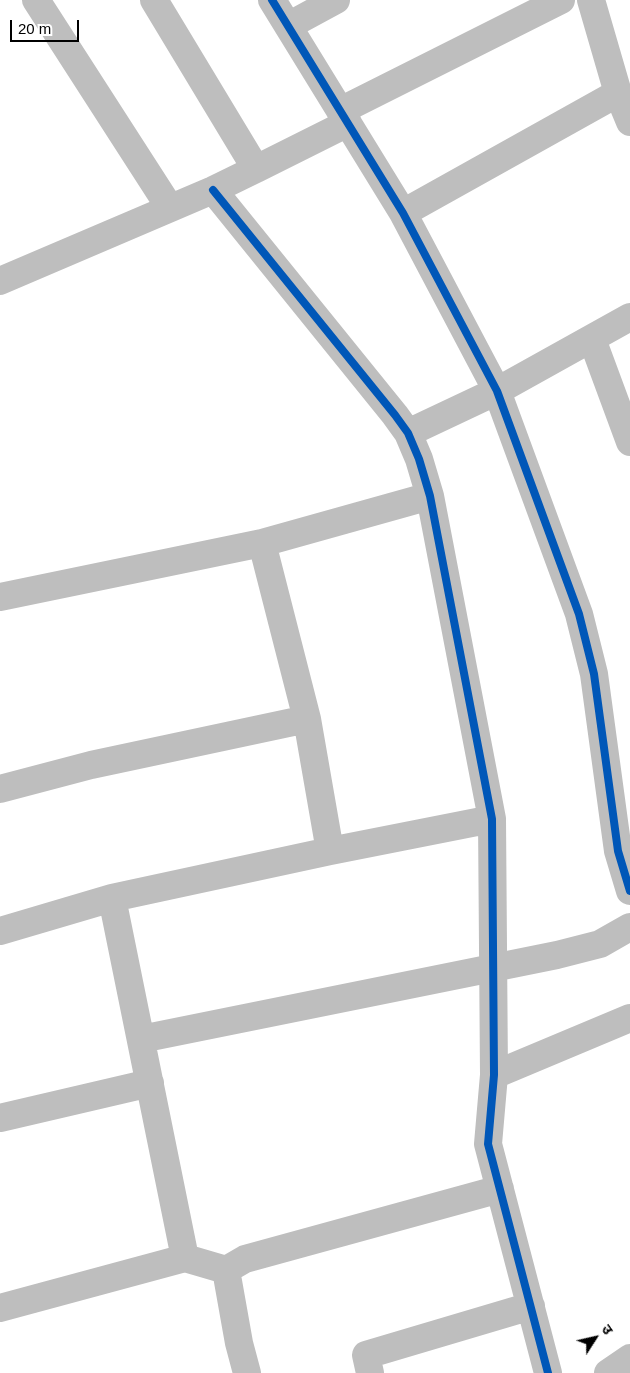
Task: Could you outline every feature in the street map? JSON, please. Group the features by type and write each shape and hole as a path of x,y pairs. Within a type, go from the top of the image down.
{"street":[{"path":"36,0 170,208"},
{"path":"154,0 256,170"},
{"path":"272,0 403,213 497,391 579,614 594,674 618,851 630,890"},
{"path":"288,26 336,0"},
{"path":"0,280 256,170 344,117 561,0"},
{"path":"591,0 618,93 630,122"},
{"path":"403,213 618,93"},
{"path":"213,190 350,358 408,433 419,459 430,496 492,819 494,1075 488,1144 548,1373"},
{"path":"408,433 497,391 630,317"},
{"path":"592,339 630,442"},
{"path":"0,597 262,543 430,496"},
{"path":"262,543 307,719 330,851"},
{"path":"0,789 91,765 307,719"},
{"path":"0,932 112,898 330,851 492,819"},
{"path":"112,898 185,1258"},
{"path":"141,1039 493,969 600,944 630,927"},
{"path":"494,1075 630,1018"},
{"path":"0,1118 150,1083"},
{"path":"0,1308 185,1258 226,1270 245,1258 500,1190"},
{"path":"226,1270 239,1343 247,1373"},
{"path":"370,1373 366,1355 530,1306"},
{"path":"608,1373 630,1358"}],"cycle path":[{"path":"272,0 403,213 497,391 579,614 594,674 618,851 630,891"},
{"path":"213,190 408,433 419,459 430,496 492,819 494,1075 488,1144 548,1373"}]}
